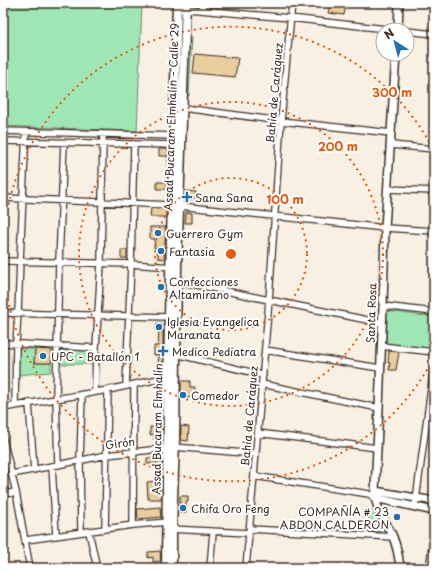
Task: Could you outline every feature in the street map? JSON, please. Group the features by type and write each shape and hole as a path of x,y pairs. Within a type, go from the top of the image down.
{"main road":[{"name":"Assad Bucaram Elmhalín","path":"166,568 169,525 171,447 168,377 169,317 174,280 174,136 177,6"},
{"name":"Assad Bucaram Elmhalín - Calle 29","path":"175,205 183,108 186,6"},
{"path":"171,447 176,354 174,280"},
{"path":"169,525 172,568"}],"street":[{"path":"202,10 203,3"},
{"name":"Bahía de Caráquez","path":"246,568 269,300 281,121 292,3"},
{"path":"398,22 399,3"},
{"path":"177,6 186,6 202,10 375,28"},
{"path":"415,32 434,34"},
{"name":"Santa Rosa","path":"395,62 385,228 379,408 373,494 378,510 393,537 400,568"},
{"path":"183,108 281,121 391,133"},
{"path":"3,131 174,136"},
{"path":"15,406 16,344 26,132"},
{"path":"95,392 101,263 103,134"},
{"path":"3,141 174,145"},
{"path":"56,536 56,398 64,143"},
{"path":"126,386 134,144"},
{"path":"391,145 434,150"},
{"path":"388,189 434,191"},
{"path":"3,198 175,205 385,228 434,231"},
{"path":"3,260 131,264 174,267"},
{"path":"174,280 382,323"},
{"path":"383,306 434,312 434,308"},
{"path":"3,313 169,317"},
{"path":"3,343 96,348"},
{"path":"381,346 434,352"},
{"path":"265,350 380,368"},
{"path":"176,354 263,375"},
{"path":"415,507 434,366"},
{"path":"3,408 108,390 168,377"},
{"path":"262,384 379,408"},
{"path":"133,525 134,385"},
{"path":"105,529 108,390"},
{"path":"81,532 80,461 82,394"},
{"path":"29,403 34,470"},
{"path":"258,433 377,448"},
{"path":"3,439 16,492 30,568"},
{"name":"Girón","path":"12,474 107,455 171,447 256,454"},
{"path":"254,476 373,494 434,501"},
{"path":"3,494 16,492"},
{"path":"373,494 415,507 434,511"},
{"path":"26,540 133,525 169,525 212,532 250,531 393,537"},
{"path":"89,532 97,568"},
{"path":"210,568 212,532"},
{"path":"429,568 433,541"}],"green space":[{"path":"3,3 142,3 137,131 3,126"},
{"path":"187,38 192,38 189,96 185,95"},
{"path":"386,311 434,317 433,350 384,344"},
{"path":"18,349 35,349 34,363 51,363 51,372 18,375"},
{"path":"59,350 93,351 93,364 58,364"},
{"path":"375,509 385,532 368,531 369,511"}],"building":[{"path":"330,3 346,3 344,15 328,13"},
{"path":"195,54 238,58 235,77 193,73"},
{"path":"159,149 168,149 168,156 159,156"},
{"path":"157,182 167,182 167,189 157,189"},
{"path":"186,191 196,192 195,199 186,199"},
{"path":"151,208 166,209 166,217 150,217"},
{"path":"186,212 192,213 192,223 185,223"},
{"path":"150,227 166,227 164,259 158,258 158,248 154,248 155,239 150,239"},
{"path":"121,250 127,250 127,258 121,258"},
{"path":"157,323 161,323 160,330 163,331 163,371 156,371 156,364 158,364 159,355 154,355 154,346 158,346 159,330 156,330"},
{"name":"UPC - Batallón 1","path":"35,349 52,350 51,363 34,363"},
{"path":"389,351 399,352 396,370 389,370"},
{"path":"181,381 190,381 190,387 195,387 194,398 181,397"},
{"path":"154,416 159,416 161,421 162,439 154,440 154,434 150,435 150,427 155,427"},
{"path":"181,426 189,427 188,441 181,440"},
{"path":"161,457 162,474 158,475 157,463 147,464 147,458"},
{"path":"159,481 161,499 148,499 147,482"},
{"path":"180,496 188,496 188,502 186,502 186,513 180,513"},
{"path":"160,507 161,517 138,519 137,509"},
{"path":"160,551 161,561 153,562 153,557 148,558 148,552"}],"place":[{"name":"Sana Sana","path":"187,197"},
{"name":"Guerrero Gym","path":"158,233"},
{"name":"Fantasia","path":"161,251"},
{"name":"Confecciones Altamirano","path":"161,287"},
{"name":"Iglesia Evangelica Maranata","path":"159,327"},
{"name":"Medico Pediatra","path":"163,351"},
{"name":"UPC - Batallón 1","path":"43,356"},
{"name":"Comedor","path":"183,395"},
{"name":"Chifa Oro Feng","path":"183,508"},
{"name":"COMPAÑÍA # 23 ABDON CALDERON","path":"397,517"}]}
